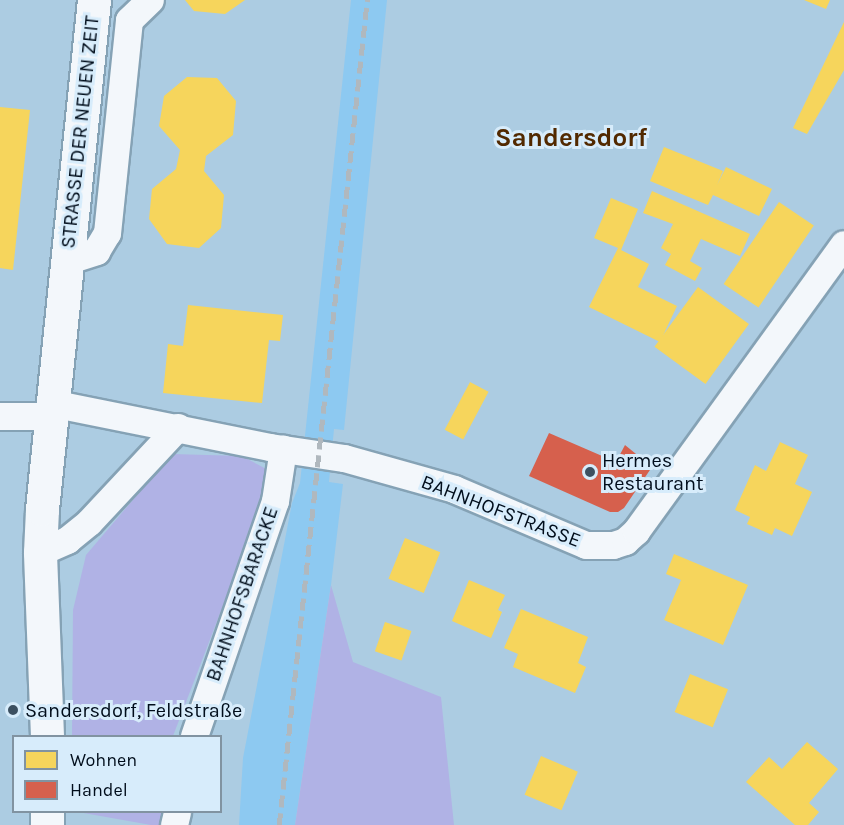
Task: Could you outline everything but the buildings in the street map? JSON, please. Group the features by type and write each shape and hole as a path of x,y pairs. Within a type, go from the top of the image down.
{"street":[{"name":"STRASSE DER NEUEN ZEIT","path":"66,261 96,251 107,233 129,20 150,0"},
{"name":"STRASSE DER NEUEN ZEIT","path":"46,735 40,552 50,409 94,2 111,7 129,20"},
{"name":"BAHNHOFSTRASSE","path":"0,416 50,409 178,427 283,449 317,453 393,470 454,489 586,544 600,547 626,541 636,531 844,244"},
{"path":"40,552 67,540 89,522 178,427"},
{"name":"BAHNHOFSBARACKE","path":"194,735 274,501 283,449"}],"shaded area":[{"path":"351,0 387,0 344,430 334,429 329,482 343,484 331,585 295,825 239,825 243,758 292,503 300,483"},
{"path":"172,454 242,456 268,470 265,496 173,735 72,735 73,610 86,555"},
{"path":"331,585 353,662 441,697 454,825 295,825"},
{"path":"84,813 163,813 164,825 151,825"}],"railway":[{"path":"279,825 367,0"}],"place":[{"name":"Hermes Restaurant","path":"590,472"},
{"name":"Sandersdorf, Feldstraße","path":"13,710"}],"district":[{"name":"Sandersdorf","path":"571,138"}]}
